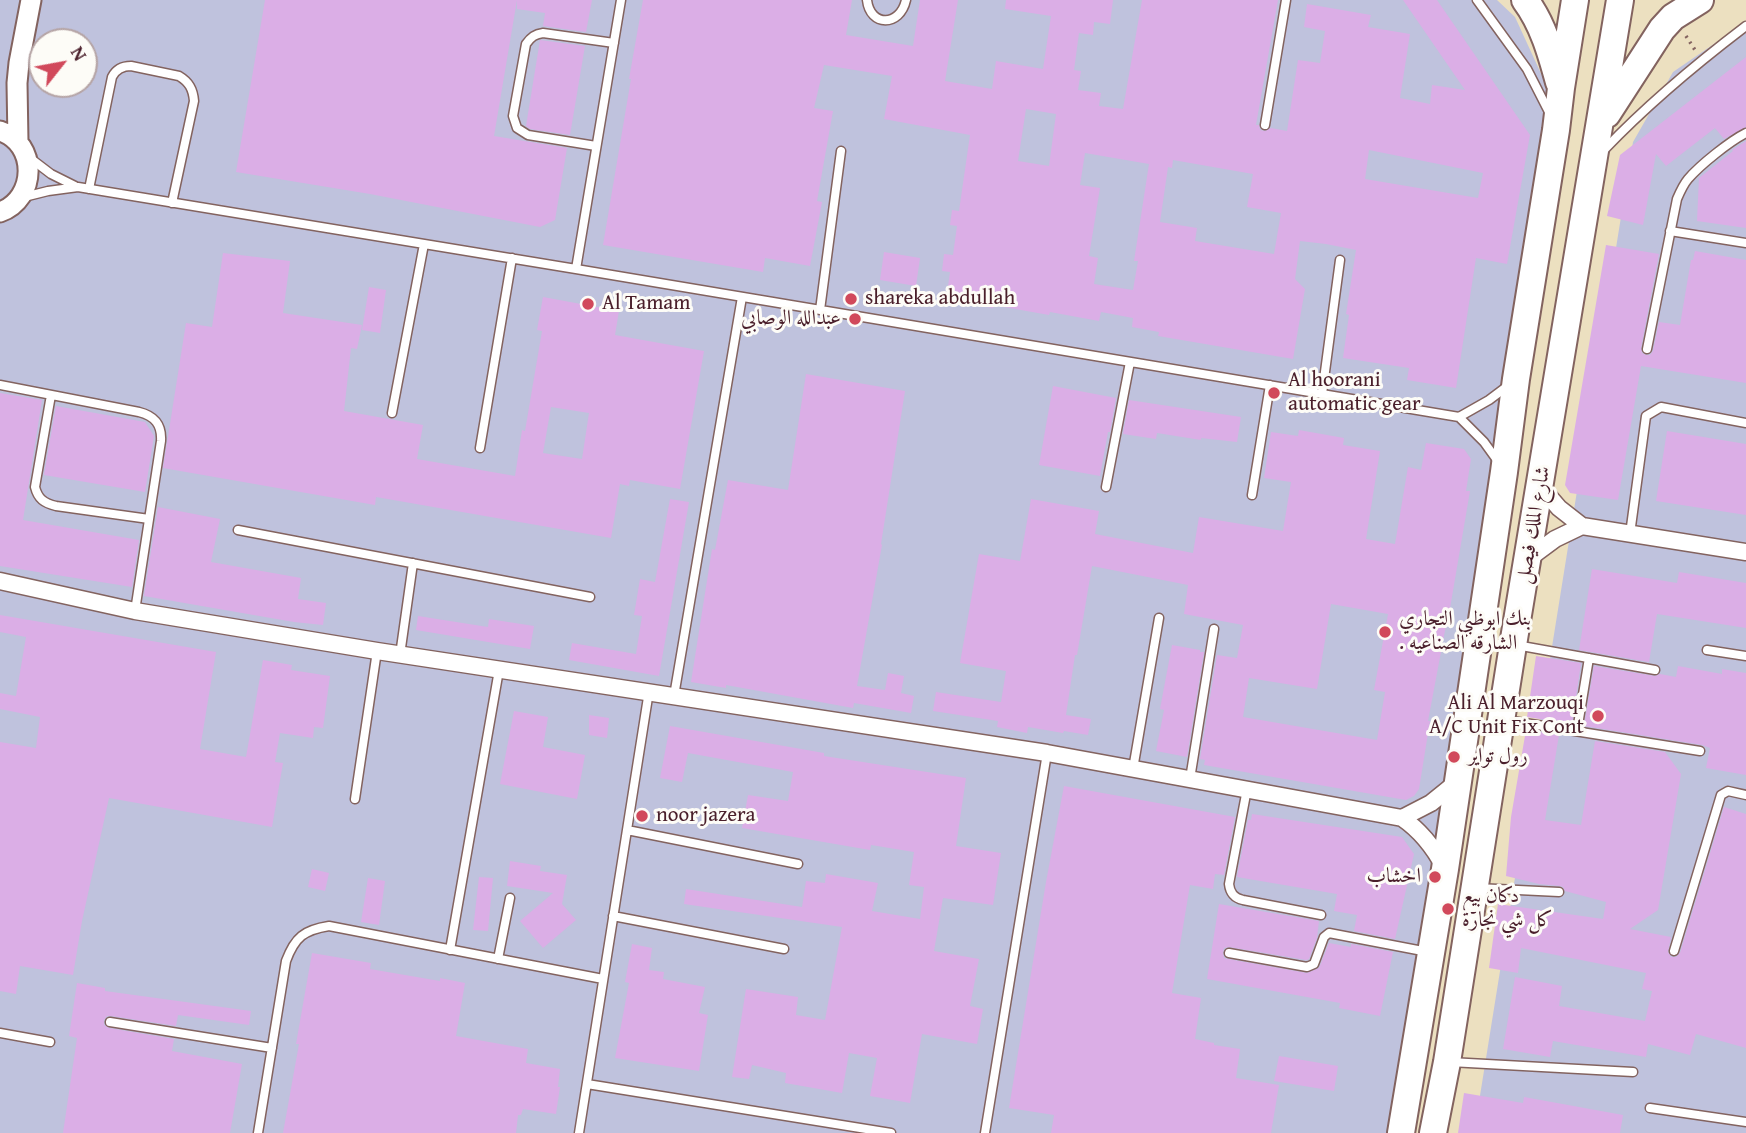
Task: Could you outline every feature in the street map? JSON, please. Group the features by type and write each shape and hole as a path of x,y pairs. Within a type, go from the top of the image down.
{"main road":[{"path":"1525,0 1541,26 1561,88"},
{"name":"شارع الملك فيصل","path":"1401,1133 1445,869 1516,379 1575,0"},
{"name":"شارع الملك فيصل","path":"1433,1133 1447,1062 1620,0"},
{"path":"1601,124 1654,40 1673,17 1700,0"}],"street":[{"path":"7,209 27,186 29,171 22,149 18,83 19,63 31,0"},
{"path":"0,131 6,133 22,149"},
{"path":"1540,486 1559,508 1582,526 1746,552"},
{"path":"1528,559 1555,539 1582,526"},
{"path":"0,581 135,611 400,655 1047,753 1402,818 1428,840 1445,869"},
{"path":"1402,818 1431,803 1457,782"}],"lane":[{"path":"576,269 621,0"},
{"path":"867,0 873,15 888,20 899,16 906,0"},
{"path":"1265,125 1286,0"},
{"path":"1477,0 1527,69 1556,130"},
{"path":"1595,160 1634,119 1746,26"},
{"path":"596,146 522,133 513,116 526,44 530,38 543,33 614,43"},
{"path":"89,189 112,77 119,68 131,66 179,76 192,89 194,101 172,203"},
{"path":"1647,349 1677,199 1696,171 1746,133"},
{"path":"22,149 51,174 78,187 1459,417 1484,442 1504,472"},
{"path":"821,310 841,151"},
{"path":"7,209 48,191 78,187"},
{"path":"1670,231 1746,243"},
{"path":"392,413 424,244"},
{"path":"480,448 512,258"},
{"path":"1322,394 1340,260"},
{"path":"674,696 742,297"},
{"path":"1106,487 1130,362"},
{"path":"1459,417 1489,400 1516,379"},
{"path":"0,385 139,412 150,416 159,424 161,436 135,611"},
{"path":"1252,495 1270,385"},
{"path":"51,395 35,487 40,498 56,506 149,519"},
{"path":"1630,534 1646,416 1661,407 1746,422"},
{"path":"238,530 590,597"},
{"path":"400,655 413,563"},
{"path":"1133,769 1159,618"},
{"path":"1190,779 1214,629"},
{"path":"1513,645 1655,670"},
{"path":"1707,650 1746,656"},
{"path":"355,799 377,651"},
{"path":"1577,731 1589,658"},
{"path":"450,950 499,669"},
{"path":"579,1133 649,691"},
{"path":"1501,719 1700,751"},
{"path":"985,1133 1047,753"},
{"path":"1247,789 1230,884 1231,893 1238,899 1321,915"},
{"path":"1674,951 1721,795 1728,791 1746,795"},
{"path":"627,830 797,864"},
{"path":"1474,888 1559,892"},
{"path":"498,959 510,898"},
{"path":"613,916 783,949"},
{"path":"258,1133 286,961 292,946 301,935 313,929 329,926 603,979"},
{"path":"1229,953 1307,967 1314,964 1324,937 1329,933 1431,952"},
{"path":"110,1022 272,1048"},
{"path":"0,1033 50,1042"},
{"path":"1447,1062 1633,1072"},
{"path":"587,1084 891,1133"},
{"path":"1650,1108 1746,1122"}],"path":[{"path":"1673,17 1702,61"}],"shaded area":[{"path":"0,0 1497,0 1515,17 1555,104 1387,1133 0,1133"},
{"path":"1746,22 1746,1133 1474,1133 1633,142 1673,72"}],"building":[{"path":"265,0 517,0 494,136 567,148 555,220 540,227 370,194 236,172"},
{"path":"517,0 592,0 586,32 543,26 545,13 517,9"},
{"path":"643,0 852,0 846,35 913,46 920,0 958,0 945,81 992,89 996,61 1043,69 1051,16 1005,9 1006,0 1113,0 1110,24 1094,22 1093,35 1079,33 1074,70 1081,71 1078,90 1101,93 1099,106 1123,109 1142,0 1278,0 1256,125 1265,131 1271,128 1287,131 1298,60 1320,63 1325,31 1304,27 1307,4 1371,15 1368,27 1410,34 1400,98 1430,104 1432,85 1465,90 1403,0 1437,0 1530,135 1507,264 1476,258 1456,388 1407,380 1409,368 1343,358 1349,315 1346,314 1356,250 1326,244 1300,241 1295,279 1305,289 1293,359 1158,336 1159,332 1132,327 1133,318 1101,312 1099,321 1050,312 1049,315 993,305 993,308 946,301 950,272 942,271 944,254 953,255 957,226 950,225 952,210 959,211 970,135 884,119 892,76 824,65 814,108 833,111 817,201 822,202 810,266 765,258 763,272 603,245","holes":["1026,109 1056,114 1049,166 1018,161","1369,150 1483,173 1478,198 1365,179","1085,153 1149,164 1134,261 1138,261 1133,290 1094,284 1098,258 1089,256 1100,188 1080,185","1173,160 1253,174 1247,207 1281,213 1274,254 1195,241 1197,228 1160,222 1168,167 1172,168"]},
{"path":"540,40 585,46 570,135 530,129 526,126"},
{"path":"1746,57 1746,127 1724,139 1715,128 1666,166 1656,154 1643,225 1607,216 1620,155"},
{"path":"1746,141 1746,228 1697,221 1699,178"},
{"path":"1606,245 1659,254 1641,348 1646,355 1653,351 1659,322 1680,325 1691,260 1695,251 1746,260 1746,383 1641,366 1618,500 1570,493 1565,485"},
{"path":"884,252 920,258 916,286 880,280"},
{"path":"223,253 290,261 283,313 362,325 357,349 351,348 344,411 423,425 417,459 515,476 542,331 537,330 543,297 619,311 615,335 704,351 680,489 630,480 629,486 620,484 611,538 376,497 375,505 163,468 186,323 212,327","holes":["551,407 589,413 582,459 543,453"]},
{"path":"369,287 386,290 380,333 362,330"},
{"path":"806,374 905,391 857,686 885,690 888,673 904,676 901,693 914,696 911,713 854,703 853,708 726,685 726,688 691,682 712,549 715,550 728,480 788,490"},
{"path":"1053,386 1116,398 1100,476 1039,465"},
{"path":"0,393 42,400 23,520 139,540 132,587 0,566"},
{"path":"1129,400 1241,417 1237,442 1157,433 1156,439 1123,434"},
{"path":"56,406 145,422 154,436 145,492 44,475"},
{"path":"1299,430 1344,438 1343,445 1380,451 1366,539 1395,544 1408,467 1421,470 1426,443 1464,449 1471,459 1466,491 1470,491 1428,721 1419,789 1414,796 1406,800 1204,765 1205,760 1200,759 1217,655 1237,658 1243,625 1184,614 1188,585 1092,566 1066,715 1091,719 1088,735 1028,727 1027,733 997,727 998,721 933,711 936,692 1001,702 1006,671 960,663 979,554 1020,561 1031,499 1099,511 1095,534 1193,553 1199,517 1283,531 1291,482 1264,478 1271,432 1298,436","holes":["1331,604 1388,614 1374,690 1385,692 1377,740 1243,717 1249,678 1317,689"]},
{"path":"1667,431 1746,444 1746,515 1656,501"},
{"path":"670,499 689,502 659,676 569,660 572,643 636,654 642,616 634,615 640,579 655,582"},
{"path":"158,507 220,519 211,562 301,578 298,599 326,603 323,625 144,596"},
{"path":"1592,569 1677,583 1679,572 1746,583 1746,628 1657,614 1649,662 1579,650"},
{"path":"0,615 216,652 200,749 246,757 263,660 292,665 291,670 330,676 323,728 314,727 313,738 280,733 275,762 283,763 272,827 109,798 73,975 20,966 16,994 0,991 0,742 36,748 40,717 0,709 0,693 16,696 26,637 0,632"},
{"path":"418,616 488,627 489,619 534,626 530,649 416,630"},
{"path":"1172,645 1204,652 1187,757 1156,751 1164,710 1160,709"},
{"path":"1536,656 1581,663 1572,724 1527,717"},
{"path":"1594,666 1676,677 1678,666 1722,674 1722,669 1746,673 1746,775 1706,768 1710,748 1702,745 1584,726"},
{"path":"514,711 548,717 543,747 585,755 577,799 500,784"},
{"path":"589,715 609,718 607,738 589,735"},
{"path":"670,726 824,753 824,756 966,778 956,846 1001,853 993,905 943,898 934,951 979,959 970,1006 983,1009 977,1044 922,1034 910,1103 870,1096 877,1058 849,1053 842,1093 785,1083 786,1073 752,1065 749,1079 732,1077 746,989 798,997 796,1015 825,1020 842,927 684,904 686,889 802,907 806,881 825,883 826,874 878,883 872,911 920,919 924,887 909,885 914,852 871,845 870,850 742,828 748,795 788,801 793,772 688,753 682,782 660,778"},
{"path":"1526,730 1559,735 1545,820 1581,825 1595,741 1665,752 1681,774 1658,910 1630,929 1671,937 1668,952 1671,957 1680,953 1724,807 1746,814 1746,1048 1696,1034 1690,1055 1648,1044 1646,1057 1553,1041 1550,1057 1503,1049 1515,977 1562,986 1559,1006 1645,1021 1652,991 1642,989 1646,973 1521,948 1518,973 1489,968 1498,904 1603,919 1606,902 1565,891 1560,886 1506,876 1511,817"},
{"path":"1064,786 1235,817 1224,875 1215,874 1213,889 1190,885 1172,993 1201,998 1195,1039 1240,1049 1236,1078 1279,1085 1271,1133 1051,1133 1054,1115 1009,1108"},
{"path":"1252,814 1402,837 1414,854 1395,939 1354,931 1357,915 1334,911 1337,894 1237,877 1248,820 1251,820"},
{"path":"510,861 541,866 540,871 567,875 562,904 576,920 543,948 520,921 553,893 507,886"},
{"path":"312,869 329,873 325,891 308,887"},
{"path":"479,877 493,878 488,931 473,930"},
{"path":"368,878 385,881 379,925 361,922"},
{"path":"1219,904 1319,921 1317,938 1309,959 1229,947 1224,948 1224,958 1307,973 1319,968 1329,943 1393,952 1380,1016 1339,1008 1340,1003 1207,979"},
{"path":"632,944 652,948 649,970 664,972 663,979 705,987 699,1013 708,1015 699,1071 615,1058 629,983 625,982"},
{"path":"312,953 371,963 370,969 465,983 456,1036 528,1049 526,1063 560,1069 556,1114 523,1109 521,1115 518,1115 516,1133 283,1133"},
{"path":"77,983 105,988 105,991 251,1011 249,1025 178,1015 176,1026 111,1016 104,1020 104,1025 109,1028 174,1039 172,1051 242,1064 230,1133 63,1133 77,1038 69,1036"},
{"path":"1279,1056 1338,1066 1334,1091 1274,1081"},
{"path":"1464,1093 1523,1103 1524,1097 1623,1115 1620,1133 1458,1133"}],"place":[{"name":"shareka abdullah","path":"851,299"},
{"name":"Al Tamam","path":"588,304"},
{"name":"عبدالله الوصابي","path":"855,319"},
{"name":"Al hoorani automatic gear","path":"1274,393"},
{"name":"بنك ابوظبي التجاري . الشارقه الصناعيه","path":"1385,632"},
{"name":"Ali Al Marzouqi A/C Unit Fix Cont","path":"1598,716"},
{"name":"رول تواير","path":"1454,757"},
{"name":"noor jazera","path":"642,816"},
{"name":"اخشاب","path":"1435,877"},
{"name":"دكان بيع كل شي نجارة","path":"1448,909"}]}
